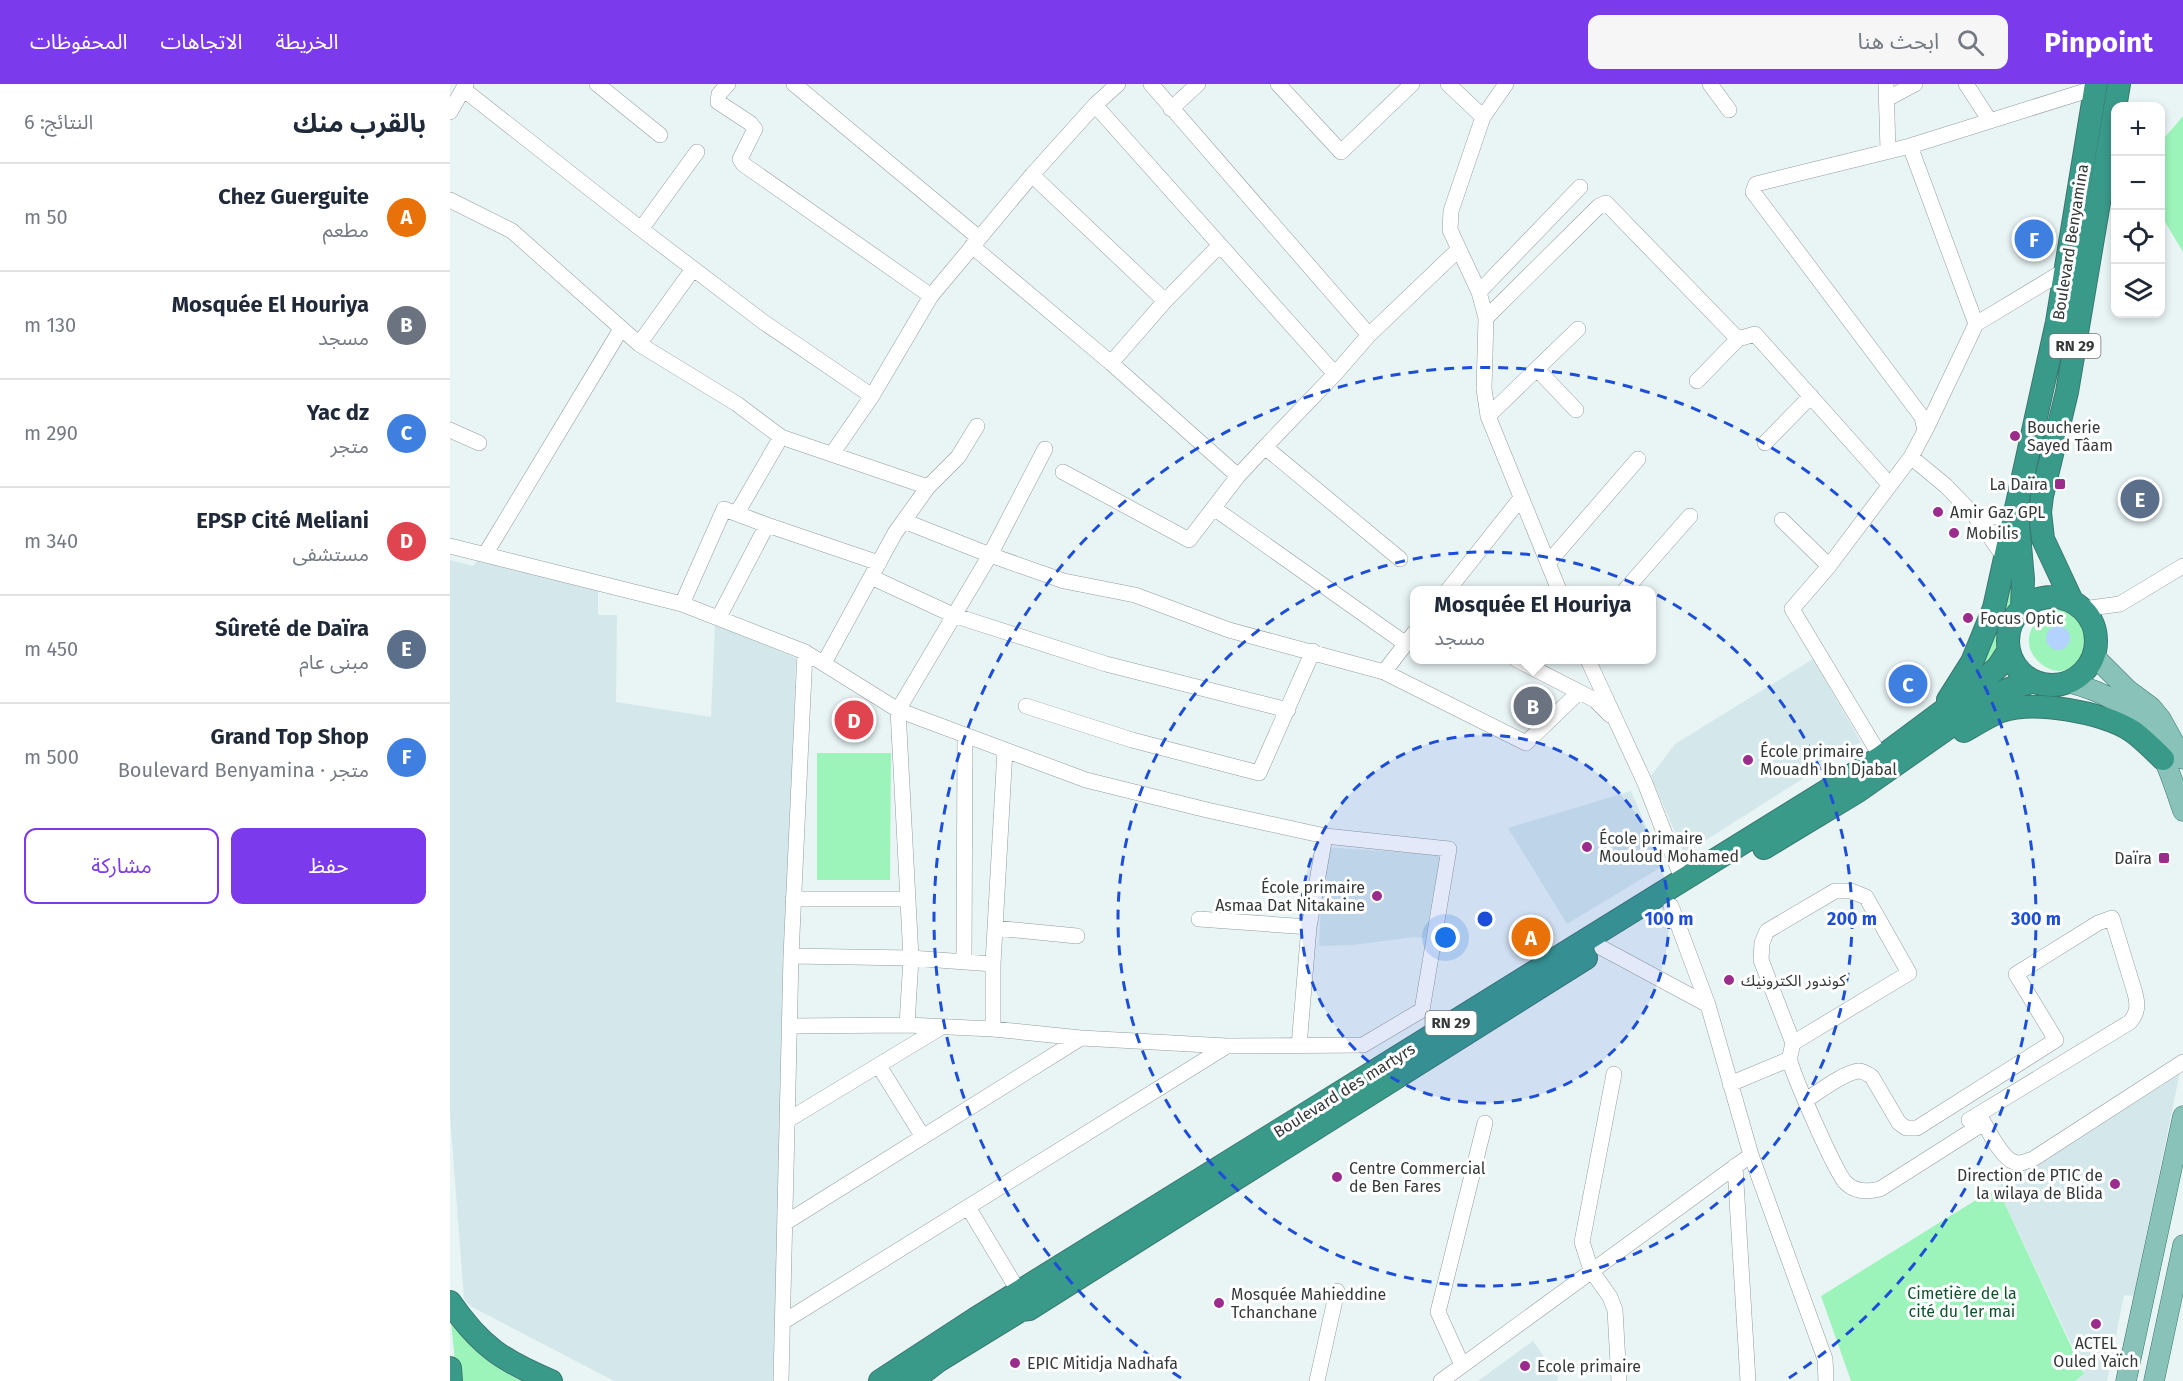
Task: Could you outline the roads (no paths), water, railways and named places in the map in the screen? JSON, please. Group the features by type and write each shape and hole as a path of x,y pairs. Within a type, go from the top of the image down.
{"highway":[{"name":"Boulevard Benyamina","path":"2078,605 2043,539 2040,512 2067,392 2119,84"},
{"name":"Boulevard Benyamina","path":"1936,715 1957,689 1985,635 1994,608 2057,322 2095,86"},
{"name":"RN 29","path":"2015,508 2023,601"},
{"path":"2004,557 2023,601 2010,628 2008,639 2009,650 2018,669 2034,681 2050,685 2067,682 2078,676 2094,656 2095,631 2091,619 2078,605 2059,597 2023,601"},
{"name":"Boulevard des martyrs","path":"912,1381 938,1361 1021,1310 1029,1309 1683,881 1881,756 1989,675 2002,662 2009,650"},
{"name":"Boulevard des martyrs","path":"880,1381 1019,1292 1450,1033 1602,948 1858,791 1992,697 2034,681"},
{"path":"1923,745 1961,732 2000,712 2033,707 2074,711 2109,720 2176,758"},
{"path":"450,1302 474,1334 493,1351 506,1361 551,1381"},
{"path":"450,1368 451,1381"}],"main road":[{"path":"2094,656 2128,690 2151,707 2161,718 2176,758 2183,811"},
{"path":"2067,682 2109,696 2124,705 2176,758"},
{"path":"2126,1381 2183,1116"},
{"path":"2154,1381 2175,1313 2183,1245"}],"street":[{"path":"728,84 719,94 718,102 750,123 755,129 742,153 740,159 743,164 931,296"},
{"path":"794,84 976,242 1238,476"},
{"path":"832,454 872,396 931,296 1032,175 1095,105 1118,84"},
{"path":"1151,84 1369,335"},
{"path":"1171,109 1198,84"},
{"path":"1278,84 1341,152 1412,84"},
{"path":"1448,84 1483,117"},
{"path":"1506,84 1483,117 1450,211 1450,230 1479,292 1486,318 1484,389 1488,416 1557,586"},
{"path":"1710,84 1730,110"},
{"path":"1888,150 1886,92 1915,84"},
{"path":"1966,84 1990,121"},
{"path":"599,85 660,135"},
{"path":"450,112 465,86 693,269 762,321 872,396"},
{"path":"1925,431 1922,417 1753,192 1756,184 1910,146 2095,86"},
{"path":"1095,105 1335,374"},
{"path":"1910,146 1976,324"},
{"path":"641,229 697,152"},
{"path":"1032,175 1165,302"},
{"path":"1479,292 1580,187"},
{"path":"450,200 512,231 639,344 737,404 781,437 928,488"},
{"path":"1486,318 1599,206 1606,203 1738,339"},
{"path":"1111,363 1220,245"},
{"path":"1063,472 1189,540 1238,476 1369,335 1459,249"},
{"path":"639,344 693,269"},
{"path":"1881,756 1792,609 1829,566 1911,457 1976,324 2067,269"},
{"path":"486,553 621,329"},
{"path":"1488,416 1578,329"},
{"path":"1697,381 1738,339 1755,334 1889,484"},
{"path":"1537,369 1576,410"},
{"path":"1765,443 1811,396"},
{"path":"824,663 904,521 928,488 958,458 977,426"},
{"path":"450,430 479,443"},
{"path":"737,513 781,437"},
{"path":"1265,447 1400,559"},
{"path":"907,1025 911,958 898,710 990,555 1045,448"},
{"path":"1911,457 1946,486 1975,516 2004,557"},
{"path":"1548,563 1638,459"},
{"path":"1452,586 1521,498"},
{"path":"1215,508 1410,638 1384,672"},
{"path":"1975,516 1995,517 2015,508"},
{"path":"682,604 724,509 879,563"},
{"path":"1629,586 1690,516"},
{"path":"1782,520 1829,566"},
{"path":"904,521 1064,581 1135,595 1229,630 1384,672 1526,742 1579,692"},
{"path":"719,617 767,525"},
{"path":"450,546 486,553 682,604 719,617 805,652 898,710 1086,780 1325,836 1449,849 1422,1010 1363,1045 1227,1046 907,1025 789,1026"},
{"path":"2078,605 2120,604 2183,566"},
{"path":"871,577 953,615 1106,664 1288,710"},
{"path":"1026,706 1132,740 1259,772 1313,651"},
{"path":"781,1381 790,957 805,652"},
{"path":"1526,664 1595,700 1616,721"},
{"path":"1590,664 1645,783 1683,881"},
{"path":"964,962 966,735"},
{"path":"993,1029 993,964 1005,750"},
{"path":"1299,1046 1309,927 1325,836"},
{"path":"1793,1043 1909,973 1866,897 1851,891 1835,891 1767,931 1762,943 1761,960 1793,1043 1790,1059 1806,1100 1842,1179 1854,1189 1861,1191 1880,1189 1977,1122 2130,1022 2135,1016 2138,1005 2112,918 2098,923 2016,974 2056,1040 1917,1128 1906,1128 1899,1123 1872,1077 1866,1072 1858,1071 1849,1074 1806,1100"},
{"path":"793,899 908,899"},
{"path":"1671,906 1708,1005 1751,1155 1833,1381"},
{"path":"1200,919 1309,927"},
{"path":"995,928 1077,936"},
{"path":"1602,948 1708,1005"},
{"path":"790,957 911,958 993,964"},
{"path":"1422,1010 1450,1033"},
{"path":"788,1120 940,1028"},
{"path":"785,1223 1081,1038"},
{"path":"783,1322 1227,1046"},
{"path":"1730,1084 1790,1059"},
{"path":"1958,1102 2005,1157 2017,1163 2024,1162 2033,1159 2183,1062"},
{"path":"879,1066 923,1137"},
{"path":"1614,1074 1582,1242 1591,1270 1610,1297 1616,1311 1618,1381"},
{"path":"1462,1365 1438,1312 1485,1123"},
{"path":"1441,1381 1751,1155"},
{"path":"1735,1166 1748,1381"},
{"path":"968,1207 1019,1292"},
{"path":"1317,1381 1337,1291"},
{"path":"1825,1359 1826,1381"}],"water":[{"path":"2058,626 2066,630 2070,638 2066,646 2058,650 2050,646 2046,638 2050,630"}],"place":[{"name":"Grand Top Shop","path":"2034,239"},
{"name":"Boucherie Sayed Tâam","path":"2015,436"},
{"name":"La Daïra","path":"2060,484"},
{"name":"Sûreté de Daïra","path":"2140,499"},
{"name":"Amir Gaz GPL","path":"1938,512"},
{"name":"Mobilis","path":"1954,533"},
{"name":"Focus Optic","path":"1968,618"},
{"name":"Yac dz","path":"1908,684"},
{"name":"Mosquée El Houriya","path":"1533,706"},
{"name":"EPSP Cité Meliani","path":"854,720"},
{"name":"École primaire Mouadh Ibn Djabal","path":"1748,760"},
{"name":"École primaire Mouloud Mohamed","path":"1587,847"},
{"name":"Daïra","path":"2164,858"},
{"name":"École primaire Asmaa Dat Nitakaine","path":"1377,896"},
{"name":"Chez Guerguite","path":"1531,937"},
{"name":"كوندور الكترونيك","path":"1729,980"},
{"name":"Centre Commercial de Ben Fares","path":"1337,1177"},
{"name":"Direction de PTIC de la wilaya de Blida","path":"2115,1184"},
{"name":"Mosquée Mahieddine Tchanchane","path":"1219,1303"},
{"name":"ACTEL Ouled Yaïch","path":"2096,1324"},
{"name":"EPIC Mitidja Nadhafa","path":"1015,1363"},
{"name":"Ecole primaire","path":"1525,1366"}],"park label":[{"name":"Cimetière de la cité du 1er mai","path":"1962,1302"}]}
